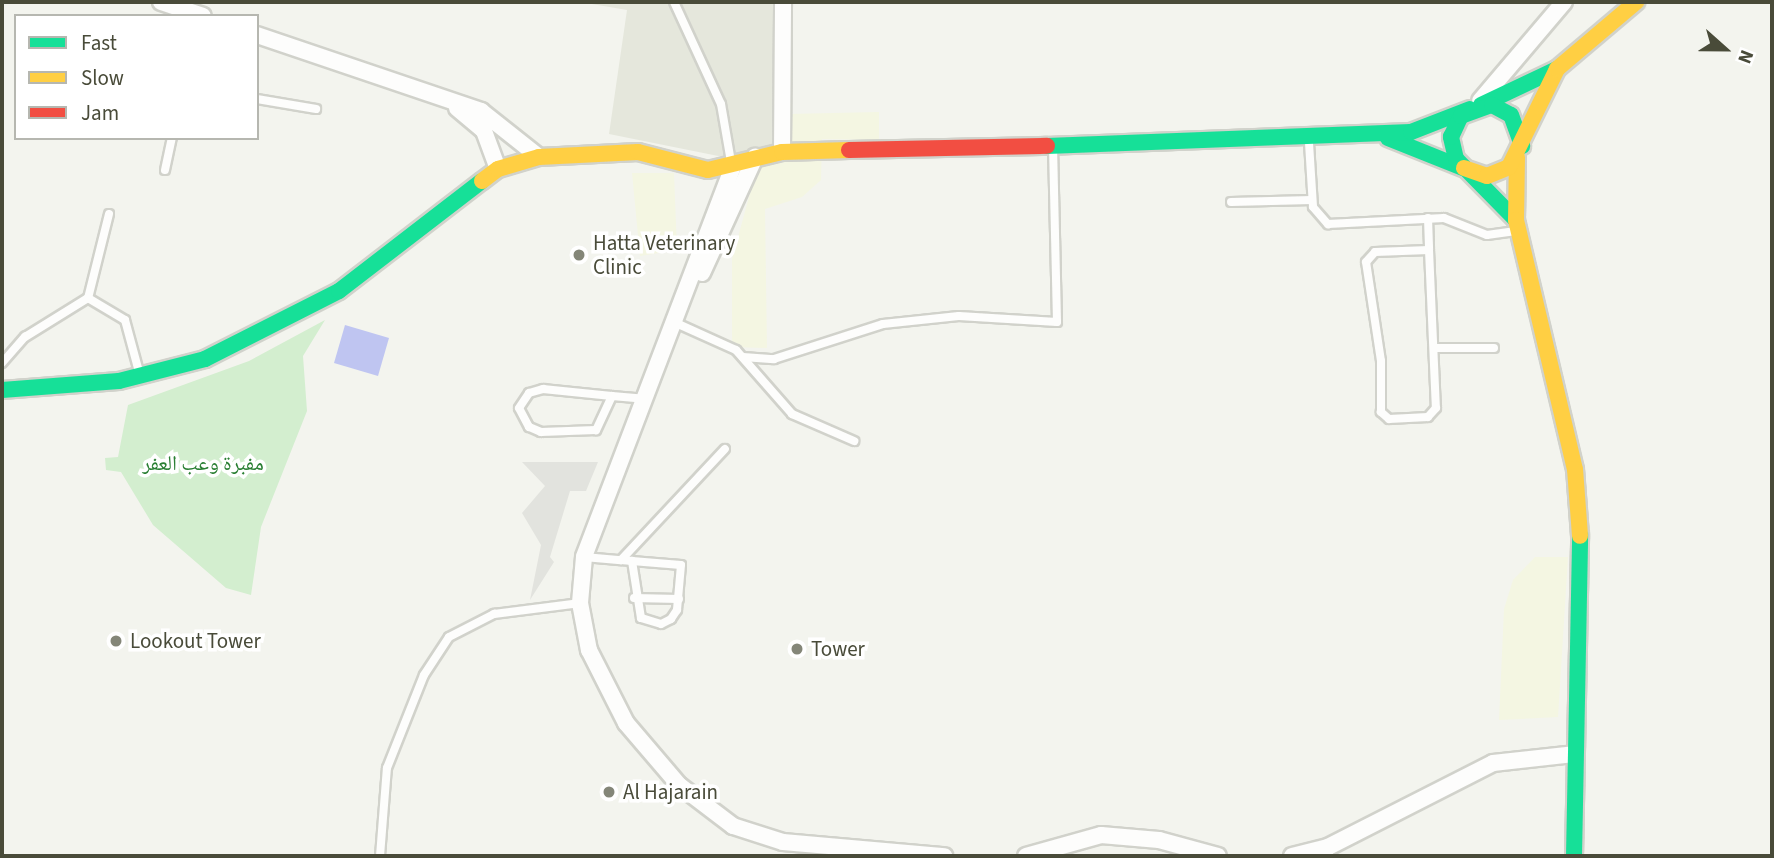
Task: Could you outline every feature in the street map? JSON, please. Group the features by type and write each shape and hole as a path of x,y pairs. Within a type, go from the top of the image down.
{"main road":[{"path":"2,390 140,375 205,359 272,330 339,291 498,169 539,157 638,152 682,165 732,169 755,157 782,152 1382,136 1475,107 1557,69 1636,2"},
{"path":"1382,136 1487,176 1519,152 1532,111 1557,69"},
{"path":"1475,107 1511,115 1519,152 1518,225 1575,469 1583,572 1574,754 1574,856"},
{"path":"1475,107 1451,137 1464,168 1518,225"}],"street":[{"path":"162,2 197,14"},
{"path":"782,152 783,2"},
{"path":"1475,107 1564,2"},
{"path":"259,37 494,118 539,157"},
{"path":"449,103 484,131 498,169"},
{"path":"690,288 727,230 755,157"},
{"path":"732,169 690,288 584,557 580,603 598,674 626,723 679,785 733,826 783,842 944,856"},
{"path":"1292,856 1328,846 1493,763 1574,754"},
{"path":"1026,856 1101,835 1159,839 1218,856"}],"lane":[{"path":"674,2 721,104 732,169"},
{"path":"259,99 316,109"},
{"path":"165,170 172,140"},
{"path":"1309,140 1315,215 1328,224 1428,218 1454,220 1487,235 1518,225"},
{"path":"743,357 774,359 883,324 959,316 1057,322 1053,146"},
{"path":"1231,202 1312,200"},
{"path":"89,298 88,282 110,214"},
{"path":"1428,218 1435,412 1385,417 1366,262 1375,252 1429,250"},
{"path":"89,298 125,320 140,375"},
{"path":"2,363 25,337 89,298"},
{"path":"676,323 701,330 743,357 792,414 854,440"},
{"path":"1434,348 1494,348"},
{"path":"612,396 596,430 541,432 528,427 519,408 529,393 543,389 612,396 644,400"},
{"path":"621,560 725,449"},
{"path":"584,557 681,565 677,610 661,624 641,618 634,598 632,561"},
{"path":"634,598 679,599"},
{"path":"380,856 387,768 424,675 449,637 494,614 580,603"}],"shaded area":[{"path":"580,2 787,2 787,162 758,164 609,134 627,10"},
{"path":"879,112 879,140 822,139 821,180 802,197 765,209 767,348 732,347 732,259 758,164 787,162 787,114"},
{"path":"632,173 674,173 677,250 640,256"},
{"path":"522,462 598,462 586,491 570,491 550,557 554,562 530,600 541,545 522,513 545,486"},
{"path":"1535,557 1568,557 1558,717 1499,720 1504,609 1513,580"}],"green space":[{"name":"مفبرة وعب العفر","path":"325,320 303,356 307,411 261,527 251,595 226,588 153,525 121,472 106,470 105,458 118,457 128,405 249,361"}],"water":[{"path":"345,325 389,338 378,376 334,363"}],"traffic: fast":[{"path":"1481,105 1557,69"},
{"path":"1516,220 1456,159 1451,137 1461,116 1492,105 1511,115 1522,146"},
{"path":"1047,146 1411,132 1470,109"},
{"path":"1388,138 1463,168"},
{"path":"2,390 119,381 205,359 339,291 482,181"},
{"path":"1574,856 1580,536"}],"traffic: slow":[{"path":"1464,168 1487,176 1509,167 1557,69 1636,2"},
{"path":"482,181 498,169 539,157 638,152 708,170 782,152 849,150"},
{"path":"1517,157 1516,220 1575,469 1580,536"}],"traffic: jam":[{"path":"849,150 1047,146"}],"place":[{"name":"Hatta Veterinary Clinic","path":"579,255"},
{"name":"Lookout Tower","path":"116,641"},
{"name":"Tower","path":"797,649"},
{"name":"Al Hajarain","path":"609,792"}]}
